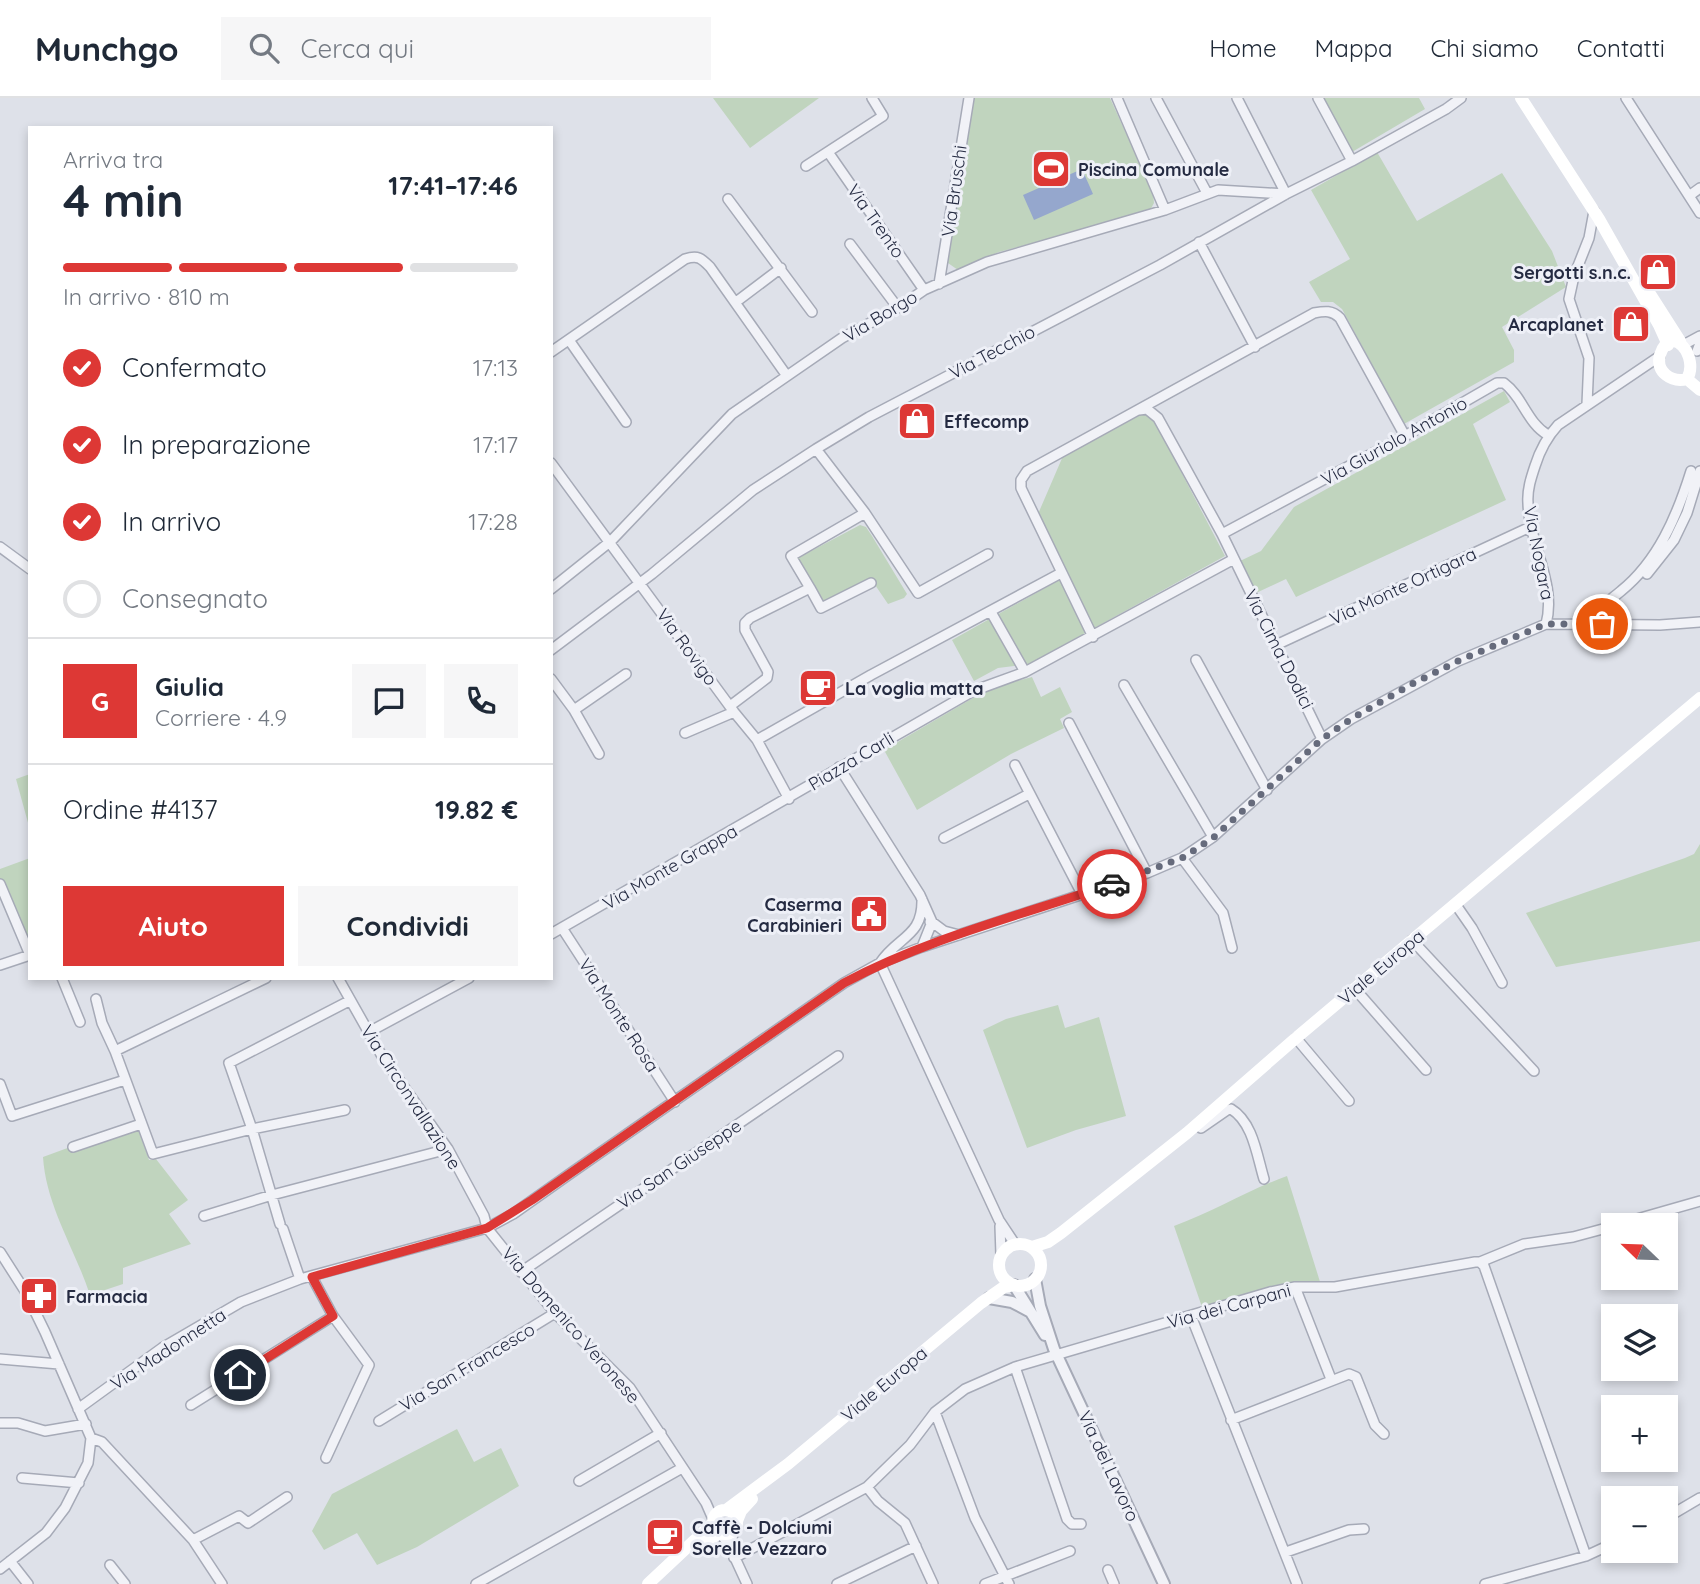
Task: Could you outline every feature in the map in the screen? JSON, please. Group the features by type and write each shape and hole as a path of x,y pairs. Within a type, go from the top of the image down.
{"main road":[{"path":"1521,98 1682,346 1699,363 1699,371 1687,379 1675,380 1664,374 1659,362 1682,346"},
{"path":"1687,379 1700,390"},
{"name":"Viale Europa","path":"1032,1247 1048,1242 1061,1233 1187,1133 1700,698"},
{"name":"Viale Europa","path":"1041,1265 1061,1233"},
{"path":"1015,1244 1032,1247 1037,1252 1041,1265 1035,1279 1025,1285 1014,1285 1004,1278 1000,1261 1009,1247 1015,1244"},
{"name":"Viale Europa","path":"985,1300 1000,1261"},
{"name":"Viale Europa","path":"650,1581 747,1504 788,1464 985,1300 1004,1287 1014,1285"}],"street":[{"path":"806,166 883,116 872,98"},
{"name":"Via Bruschi","path":"939,284 969,98"},
{"path":"1118,98 1165,210"},
{"path":"1156,98 1207,193"},
{"path":"1237,98 1286,194"},
{"path":"1318,98 1352,161"},
{"name":"Via Tecchio","path":"553,648 640,583 753,490 816,449 869,417 1352,161 1461,98"},
{"path":"1626,98 1700,214"},
{"name":"Via Trento","path":"828,152 924,290"},
{"path":"1689,196 1700,188"},
{"name":"Via Borgo","path":"553,587 611,541 732,414 842,338 898,308 924,290 987,262 1165,210 1207,193 1233,189 1286,194"},
{"path":"728,198 812,312"},
{"path":"1587,404 1589,358 1569,299 1573,276 1590,238 1596,215"},
{"path":"1199,242 1255,347"},
{"path":"850,244 898,308"},
{"path":"553,351 685,259 696,256 702,258 710,267 787,376"},
{"path":"736,302 781,268"},
{"path":"1093,637 1021,488 1021,480 1027,471 1314,313 1332,312 1340,318 1405,436"},
{"name":"Via Nogara","path":"1546,624 1550,610 1545,577 1530,527 1527,501 1529,483 1548,435 1587,404 1700,336"},
{"path":"569,340 626,422"},
{"path":"1643,368 1664,374"},
{"name":"Via Giuriolo Antonio","path":"1222,534 1405,436 1497,383 1504,383 1510,388 1535,427 1548,435"},
{"path":"1158,418 1157,404 1162,396"},
{"path":"1136,410 1147,410 1158,418"},
{"name":"Via Cima Dodici","path":"1158,418 1222,534 1322,739"},
{"path":"816,449 865,513 918,593 988,554"},
{"name":"Via Rovigo","path":"553,466 757,740"},
{"path":"1577,625 1622,590 1647,566 1667,532 1695,471"},
{"path":"865,513 791,556 821,608 871,583"},
{"name":"Via Monte Ortigara","path":"1276,645 1530,527"},
{"path":"0,547 28,568"},
{"name":"Piazza Carli","path":"757,740 789,799 839,767 973,691 1026,672 1234,559"},
{"path":"757,740 1061,573"},
{"path":"685,733 732,709 767,678 768,672 744,630 745,623 810,588"},
{"path":"991,612 1026,672"},
{"name":"Via Madonnetta","path":"78,1409 190,1331 241,1302 300,1279 487,1228 513,1214 844,983 880,963 1147,873 1182,858 1213,838 1322,739 1412,684 1458,661 1546,624 1660,625 1700,622"},
{"path":"1196,660 1267,790"},
{"path":"574,710 626,674"},
{"path":"553,682 574,710 599,754"},
{"path":"1124,685 1213,838"},
{"path":"1069,723 1147,873"},
{"path":"1014,765 1082,894"},
{"path":"839,767 922,899 932,922 922,947"},
{"path":"944,838 1028,794"},
{"name":"Via Monte Grappa","path":"553,933 789,799"},
{"path":"1182,858 1223,913 1232,948"},
{"path":"0,884 28,950"},
{"path":"922,899 921,920 913,932 888,951 880,963 999,1220 1015,1244"},
{"path":"1456,905 1502,983"},
{"path":"921,920 932,922 944,931 959,935"},
{"name":"Via Monte Rosa","path":"562,928 676,1102"},
{"path":"1412,940 1534,1071"},
{"path":"0,965 28,956"},
{"path":"63,980 80,1022"},
{"path":"115,1051 262,980"},
{"name":"Via Circonvallazione","path":"339,980 367,1033 448,1149 484,1216"},
{"path":"367,1033 465,980"},
{"path":"1355,989 1426,1070"},
{"path":"96,999 102,1023 153,1154 252,1129 345,1110"},
{"path":"300,1279 229,1063 349,1002"},
{"path":"1296,1038 1349,1101"},
{"name":"Via San Giuseppe","path":"521,1272 838,1056"},
{"path":"0,1084 12,1116 125,1080"},
{"path":"1187,1133 1194,1133 1231,1109 1246,1123 1264,1179"},
{"path":"73,1147 141,1124"},
{"path":"204,1216 272,1195 448,1149"},
{"name":"Via dei Carpani","path":"1658,1213 1700,1201"},
{"name":"Via Domenico Veronese","path":"484,1216 487,1228 555,1313 630,1388 705,1503 723,1523"},
{"path":"999,1220 1000,1261"},
{"name":"Via dei Carpani","path":"734,1558 867,1487 910,1445 935,1412 948,1400 965,1389 1015,1367 1055,1352 1270,1292 1295,1287 1335,1287 1480,1262 1524,1244 1573,1237 1601,1229"},
{"path":"0,1252 25,1291 91,1438 91,1453 65,1508 46,1533 0,1569"},
{"path":"1480,1262 1484,1266 1586,1556"},
{"path":"312,1277 333,1316 369,1366 326,1458"},
{"name":"Via del Lavoro","path":"1035,1279 1040,1306 1055,1352"},
{"name":"Via del Lavoro","path":"1014,1285 1055,1352 1164,1584"},
{"path":"1295,1287 1331,1379"},
{"path":"985,1300 1012,1302 1031,1312"},
{"name":"Via San Francesco","path":"379,1421 555,1313"},
{"path":"191,1405 333,1316"},
{"path":"1191,1316 1297,1584"},
{"path":"0,1359 59,1364"},
{"path":"1015,1367 1067,1519 1072,1524 1082,1524"},
{"path":"1231,1419 1349,1374 1356,1377 1375,1425 1384,1434"},
{"path":"935,1412 975,1518 1007,1580"},
{"path":"0,1423 18,1423 45,1431 86,1424"},
{"path":"579,1480 661,1433"},
{"path":"91,1438 102,1442 193,1540 222,1584"},
{"path":"476,1584 682,1468"},
{"path":"22,1478 79,1483"},
{"path":"867,1487 878,1501 905,1523 933,1584"},
{"path":"193,1540 239,1516 248,1523 287,1497"},
{"path":"1678,1511 1700,1498"},
{"path":"723,1523 734,1558 747,1584"},
{"path":"1286,1552 1349,1530 1363,1529"},
{"path":"837,1584 916,1546"},
{"path":"1485,1584 1586,1556 1601,1549"},
{"path":"985,1584 1007,1580 1070,1550"},
{"path":"10,1561 28,1584"},
{"path":"110,1565 125,1584"},
{"path":"1108,1570 1114,1584"}],"green space":[{"path":"713,98 819,98 750,148"},
{"name":"Piscina Comunale","path":"973,98 1110,98 1153,193 1154,203 1149,212 999,252 958,270 948,263"},
{"path":"1323,98 1419,98 1425,109 1352,152"},
{"path":"1377,152 1417,221 1502,173 1552,251 1566,287 1502,327 1514,350 1514,362 1404,424 1342,309 1333,302 1321,302 1309,282 1350,259 1311,190"},
{"path":"1504,391 1510,402 1473,424 1506,500 1296,597 1286,579 1256,593 1240,561 1261,551 1294,507"},
{"path":"1142,414 1153,418 1225,556 1029,664 998,668 974,681 952,640 1068,575 1038,514 1063,456"},
{"path":"860,525 866,527 907,594 904,598 888,604 871,579 825,604 820,603 796,559"},
{"path":"1032,677 1041,697 1060,687 1072,712 1060,719 1064,728 1011,754 917,810 884,750 978,695"},
{"path":"28,775 28,823 16,779"},
{"path":"1700,844 1700,941 1556,967 1526,913 1685,858 1694,854"},
{"path":"28,859 28,952 23,953 0,892 0,869"},
{"path":"1058,1005 1065,1028 1099,1017 1126,1116 1027,1148 983,1030 1006,1019"},
{"path":"137,1126 149,1160 156,1159 188,1200 169,1214 191,1244 123,1268 123,1284 90,1295 55,1210 43,1157 103,1135"},
{"path":"1287,1176 1321,1285 1203,1310 1174,1226"},
{"path":"457,1429 474,1462 501,1448 519,1486 417,1547 377,1565 357,1533 324,1550 312,1531 332,1494"}],"water":[{"path":"1082,169 1093,194 1034,220 1023,195"}],"way so far":[{"path":"1112,884 1182,858 1213,838 1322,739 1412,684 1458,661 1546,624 1602,624"}],"place":[{"name":"Piscina Comunale","path":"1051,169"},
{"name":"Sergotti s.n.c.","path":"1658,272"},
{"name":"Arcaplanet","path":"1631,324"},
{"name":"Effecomp","path":"917,421"},
{"name":"La voglia matta","path":"818,688"},
{"name":"Caserma Carabinieri","path":"869,914"},
{"name":"Farmacia","path":"39,1296"},
{"name":"Caffè - Dolciumi Sorelle Vezzaro","path":"665,1537"}],"route":[{"path":"240,1375 333,1316 312,1277 487,1228 513,1214 844,983 880,963 1112,884"}]}
